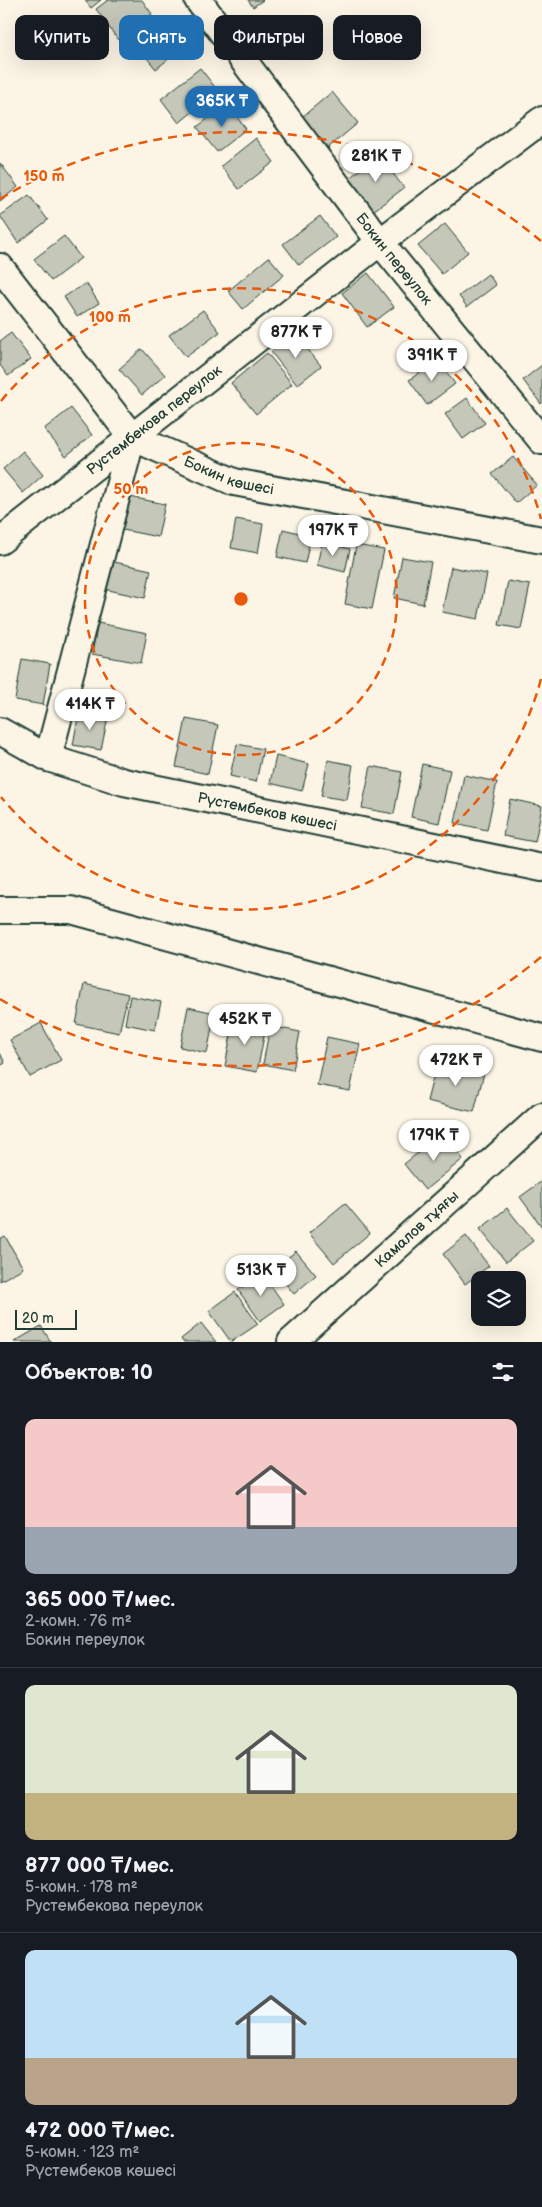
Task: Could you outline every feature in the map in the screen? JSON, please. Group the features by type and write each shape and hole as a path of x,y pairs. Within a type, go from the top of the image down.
{"street":[{"name":"Бокин переулок","path":"198,0 380,242 542,441"},
{"name":"Рустембекова переулок","path":"0,541 380,242 542,120"},
{"name":"Бокин көшесі","path":"0,267 132,437 234,482 542,540"},
{"path":"48,758 132,437"},
{"name":"Рүстембеков көшесі","path":"0,731 48,758 124,782 542,868"},
{"path":"0,910 71,910 542,1038"},
{"name":"Камалов тұяғы","path":"290,1342 542,1116"}],"building":[{"path":"85,0 101,0 91,8"},
{"path":"108,0 142,0 152,14 119,15 118,40 109,27 109,15 100,15 96,9"},
{"path":"248,0 263,0 253,7"},
{"path":"149,60 167,60 156,69"},
{"path":"200,68 218,91 179,123 161,99"},
{"path":"332,92 358,123 328,148 302,117"},
{"path":"227,104 246,129 217,152 197,127"},
{"path":"256,138 274,162 239,189 221,166"},
{"path":"379,155 404,188 373,211 348,179"},
{"path":"0,163 18,187 0,201"},
{"path":"29,195 48,220 18,243 0,216"},
{"path":"320,216 336,237 299,265 283,244"},
{"path":"445,224 468,252 442,274 418,246"},
{"path":"64,236 81,258 51,281 34,259"},
{"path":"269,257 284,275 243,309 228,291"},
{"path":"368,273 394,307 367,327 342,293"},
{"path":"488,274 496,285 467,307 459,296"},
{"path":"86,283 99,303 77,317 64,297"},
{"path":"203,310 220,332 186,357 169,335"},
{"path":"11,333 31,359 8,376 0,365 0,341"},
{"path":"295,333 321,366 297,385 271,352"},
{"path":"142,349 165,375 142,395 119,369"},
{"path":"267,353 292,384 256,414 231,383"},
{"path":"438,360 455,384 427,405 409,380"},
{"path":"542,365 542,403 541,404 523,380"},
{"path":"467,398 485,423 463,439 445,414"},
{"path":"71,408 92,435 66,456 44,429"},
{"path":"23,451 43,475 23,493 3,469"},
{"path":"513,457 537,485 516,503 492,474"},
{"path":"125,496 165,504 158,537 118,529"},
{"path":"236,519 263,524 258,553 231,548"},
{"path":"283,529 311,536 305,563 277,557"},
{"path":"322,542 350,549 345,572 317,565"},
{"path":"356,545 384,550 372,609 345,604"},
{"path":"402,557 431,562 423,604 394,598"},
{"path":"110,561 151,570 145,598 104,589"},
{"path":"451,567 487,574 478,619 442,612"},
{"path":"508,581 530,585 521,629 499,625"},
{"path":"98,623 147,633 141,663 92,654"},
{"path":"22,659 50,664 43,705 15,700"},
{"path":"79,712 108,717 101,750 73,745"},
{"path":"186,719 218,725 208,774 176,767"},
{"path":"237,744 263,749 256,782 230,776"},
{"path":"276,756 309,764 302,791 270,783"},
{"path":"328,760 353,765 347,800 321,796"},
{"path":"422,764 450,770 439,823 411,817"},
{"path":"371,766 402,772 394,814 362,808"},
{"path":"464,775 497,782 487,830 455,823"},
{"path":"510,799 542,806 535,842 503,836"},
{"path":"84,984 128,994 119,1033 76,1024"},
{"path":"130,996 161,1002 155,1030 125,1024"},
{"path":"188,1007 215,1013 207,1053 180,1047"},
{"path":"234,1019 266,1026 257,1072 225,1066"},
{"path":"41,1023 61,1060 30,1077 10,1040"},
{"path":"270,1026 300,1032 293,1070 263,1064"},
{"path":"327,1037 360,1044 350,1091 317,1085"},
{"path":"0,1053 5,1063 0,1066"},
{"path":"437,1062 484,1073 474,1112 427,1101"},
{"path":"443,1133 463,1159 425,1190 404,1164"},
{"path":"542,1181 542,1227 520,1197"},
{"path":"345,1203 370,1233 334,1263 309,1233"},
{"path":"507,1208 533,1241 506,1262 480,1229"},
{"path":"5,1236 23,1268 0,1281 0,1239"},
{"path":"466,1236 489,1266 482,1271 471,1271 471,1280 465,1284 443,1254"},
{"path":"296,1251 316,1275 294,1294 274,1269"},
{"path":"262,1273 284,1304 260,1321 238,1290"},
{"path":"235,1292 258,1324 231,1342 209,1311"},
{"path":"201,1323 216,1342 183,1342 181,1339"},
{"path":"41,1326 51,1342 14,1342"}]}
